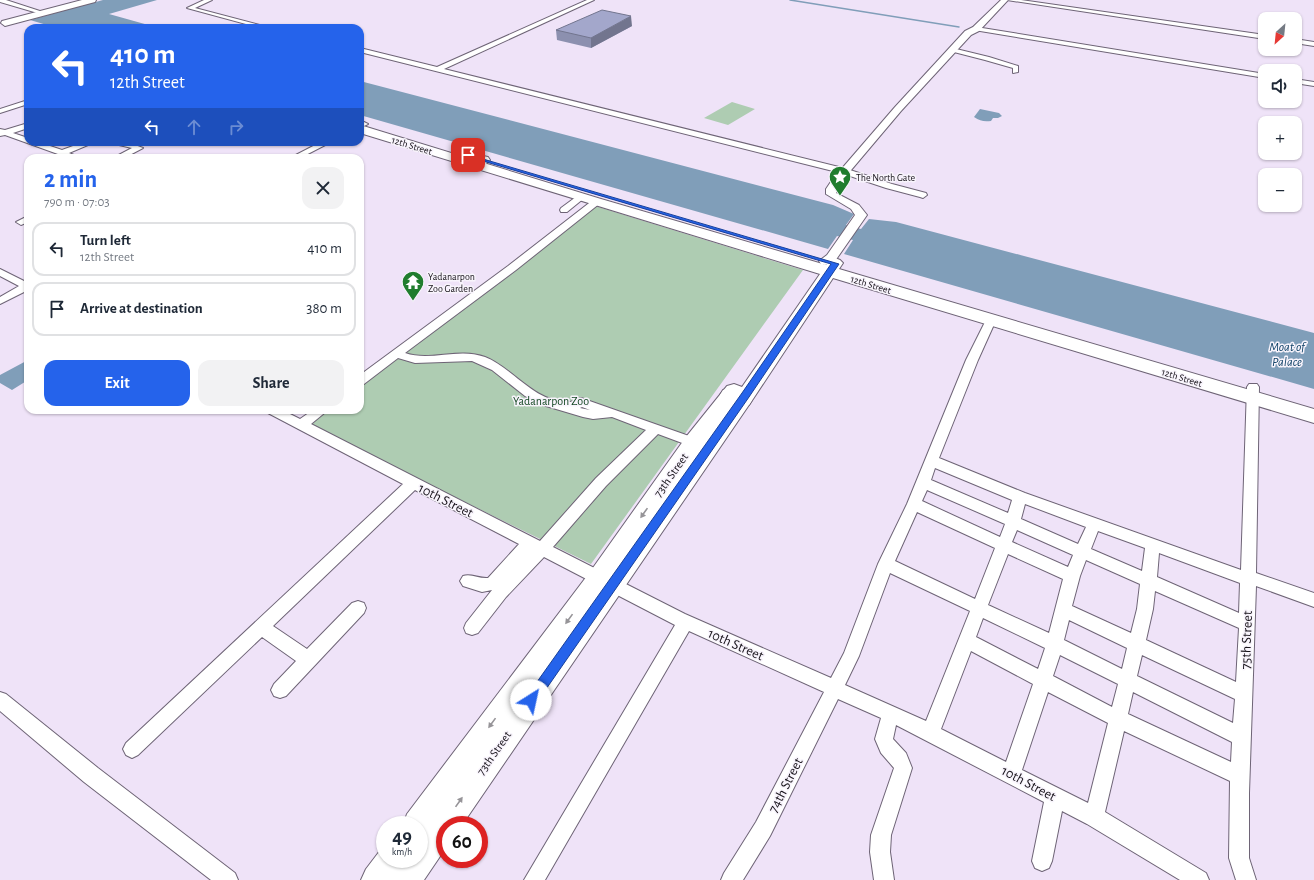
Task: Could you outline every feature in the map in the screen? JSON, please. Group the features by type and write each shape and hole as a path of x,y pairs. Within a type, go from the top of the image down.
{"main road":[{"path":"40,12 80,0"},
{"path":"6,21 92,0"},
{"path":"6,21 24,24"},
{"path":"6,21 22,28"},
{"name":"12th Street","path":"364,127 479,162 830,263 1253,393 1314,416"},
{"name":"12th Street","path":"479,162 596,202 830,263 991,320 1253,393 1314,405"},
{"name":"73th Street","path":"405,880 605,582 830,263"},
{"name":"73th Street","path":"425,816 605,582"},
{"path":"377,880 386,868"}],"street":[{"path":"0,0 40,12"},
{"path":"209,0 191,6 190,8 252,24"},
{"path":"439,70 591,0"},
{"path":"830,263 861,215 855,207 830,192 844,171 898,108 968,33 976,29 1005,0"},
{"path":"1010,0 1258,36"},
{"path":"976,29 1258,75"},
{"path":"1302,43 1314,44"},
{"path":"952,50 987,58 1016,67 1015,72"},
{"path":"364,51 844,171 889,186 924,195"},
{"path":"449,65 568,96 570,98 568,103"},
{"path":"1302,82 1314,84"},
{"path":"516,90 524,85"},
{"path":"0,111 24,103"},
{"path":"2,133 24,126"},
{"path":"2,133 24,140"},
{"path":"41,146 64,154"},
{"path":"61,153 80,146"},
{"path":"126,154 139,148 132,146"},
{"path":"302,154 319,146"},
{"path":"564,210 580,197"},
{"path":"364,379 512,268 596,202"},
{"path":"0,272 24,285"},
{"path":"0,301 24,289"},
{"name":"74th Street","path":"731,880 762,829 851,656 886,564 914,504 972,360 991,320"},
{"path":"397,354 403,357 420,359 461,357 482,360 498,368 530,394 556,404 573,406 581,402 701,445"},
{"name":"75th Street","path":"1246,880 1239,858 1240,736 1247,624 1253,393"},
{"name":"10th Street","path":"280,414 605,582 766,658 892,714 1011,774 1094,817 1199,880"},
{"path":"301,425 316,414"},
{"path":"468,581 483,586 490,585 496,581 656,428"},
{"path":"932,461 1020,497 1094,524 1314,600"},
{"path":"922,482 1247,624"},
{"path":"132,749 413,483"},
{"path":"930,733 1014,522 1020,497"},
{"path":"914,504 1072,576"},
{"path":"1011,774 1055,644 1072,576 1094,524"},
{"path":"472,628 535,545"},
{"path":"1094,817 1145,610 1150,582 1153,545"},
{"path":"886,564 1055,644 1240,736"},
{"path":"280,690 358,608"},
{"path":"1064,610 1243,694"},
{"path":"534,880 675,616"},
{"path":"260,627 309,660"},
{"path":"967,641 1118,719 1240,776"},
{"path":"0,700 91,775 228,880"},
{"path":"884,880 880,852 881,835 903,768 902,763 884,739 892,714"},
{"path":"1042,861 1055,797"}],"green space":[{"path":"732,102 755,109 728,125 704,118"},
{"name":"Yadanarpon Zoo","path":"595,206 803,270 591,564 308,425 322,414 364,414 364,382"}],"water":[{"path":"103,0 157,0 109,14 145,24 44,24 30,20"},
{"name":"Moat of Palace","path":"364,82 833,205 854,214 846,225 861,229 869,219 896,222 1314,333 1314,389 844,254 853,240 837,236 828,249 364,116"},
{"path":"980,109 999,113 1002,116 993,118 991,121 980,120 974,117"},
{"path":"24,362 24,382 12,390 0,383 0,375"}],"building":[{"path":"602,10 631,16 591,38 556,30"}],"waterway":[{"path":"790,0 959,27"}],"place":[{"name":"The North Gate","path":"840,196"},
{"name":"Yadanarpon Zoo Garden","path":"413,302"}],"route":[{"path":"468,155 836,264 746,395 531,700"}]}
